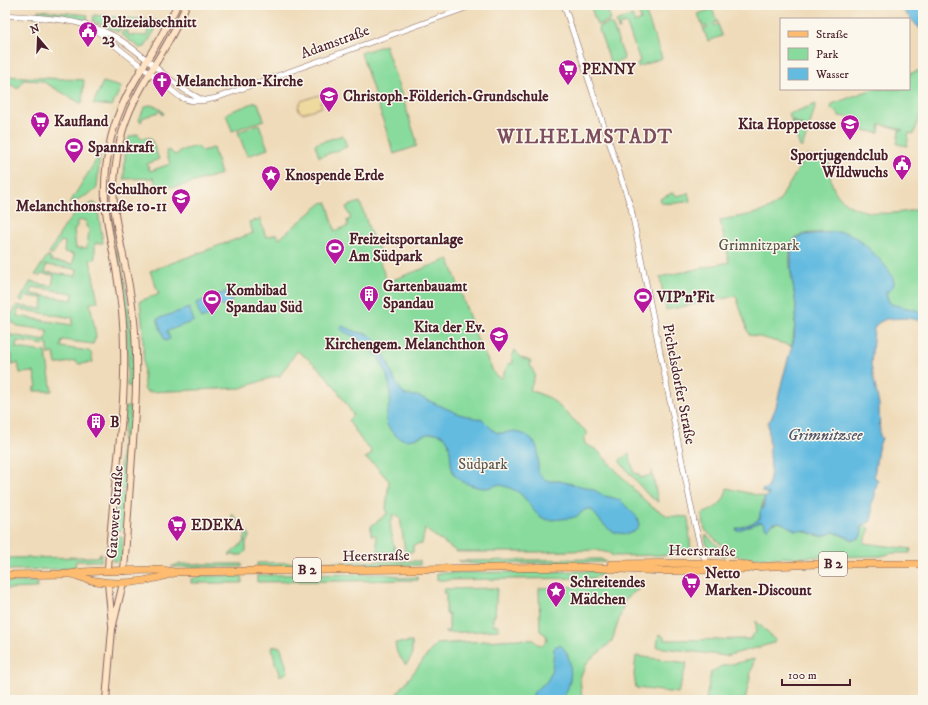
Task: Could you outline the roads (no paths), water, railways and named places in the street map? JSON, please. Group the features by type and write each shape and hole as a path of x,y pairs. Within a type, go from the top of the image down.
{"main road":[{"name":"Gatower Straße","path":"112,629 108,571 123,396 124,347 122,306 108,224 105,196 108,154 117,116 130,86 169,22 177,5"},
{"name":"Gatower Straße","path":"106,700 112,629 123,583 136,396 135,331 129,288 116,221 114,195 117,156 120,140 129,111 149,72 174,30 186,5"},
{"path":"108,154 117,156"},
{"path":"105,196 114,195"},
{"path":"123,396 136,396"},
{"name":"Heerstraße","path":"578,568 615,564 706,563 746,565 754,567"},
{"name":"Heerstraße","path":"5,575 162,570 174,572 578,568 664,571 748,569 754,567 817,564 923,564"},
{"name":"Heerstraße","path":"70,574 96,582 123,583 157,579 174,572"}],"street":[{"name":"Adamstraße","path":"92,28 180,97 191,101 216,98 474,5"},
{"name":"Pichelsdorfer Straße","path":"564,5 631,208 694,521 706,563"},
{"path":"5,15 67,20 81,23 92,28 101,29 117,38 146,59 186,91 204,100"},
{"path":"706,563 712,570"}],"water":[{"path":"898,5 923,5 923,36 922,31"},
{"name":"Grimnitzsee","path":"834,232 852,235 863,243 884,264 893,278 894,283 891,289 886,292 888,300 891,304 916,310 923,314 923,323 919,320 906,318 886,319 878,323 874,328 871,365 879,405 880,437 882,438 878,449 874,476 878,481 871,506 872,518 870,522 864,525 860,538 854,540 834,532 822,536 796,530 778,522 768,529 762,522 760,522 737,531 736,529 755,522 760,518 760,512 764,505 764,499 769,494 762,492 763,489 765,490 768,488 771,471 768,422 771,419 776,407 794,338 796,306 791,271 791,247 795,239 803,235"},
{"path":"228,291 232,303 223,307 221,304 212,307 214,314 201,319 196,303"},
{"path":"189,308 194,321 167,331 170,339 165,341 157,319"},
{"path":"342,326 357,332 368,334 381,346 396,383 405,395 418,396 459,414 483,420 498,433 514,431 526,435 532,439 536,445 538,451 538,472 544,479 589,488 604,496 620,500 637,517 639,524 638,528 628,534 617,533 610,530 602,523 591,509 584,510 574,517 549,520 543,518 535,512 522,495 511,488 495,485 488,488 482,488 460,480 452,470 448,442 442,435 436,433 405,440 399,438 392,432 386,420 390,401 390,392 388,379 382,363 367,346 343,331 340,328"},
{"path":"560,645 565,650 568,657 571,672 565,695 561,700 533,700 535,691 549,678 554,649 556,646"}],"place":[{"name":"Polizeiabschnitt 23","path":"88,48"},
{"name":"PENNY","path":"568,86"},
{"name":"Melanchthon-Kirche","path":"162,98"},
{"name":"Christoph-Földerich-Grundschule","path":"329,113"},
{"name":"Kaufland","path":"40,138"},
{"name":"Kita Hoppetosse","path":"850,141"},
{"name":"Spannkraft","path":"74,164"},
{"name":"Sportjugendclub Wildwuchs","path":"902,181"},
{"name":"Knospende Erde","path":"271,192"},
{"name":"Schulhort Melanchthonstraße 10-11","path":"181,215"},
{"name":"Freizeitsportanlage Am Südpark","path":"335,265"},
{"name":"Gartenbauamt Spandau","path":"369,312"},
{"name":"VIP’n’Fit","path":"643,314"},
{"name":"Kombibad Spandau Süd","path":"212,316"},
{"name":"Kita der Ev. Kirchengem. Melanchthon","path":"499,353"},
{"name":"B","path":"96,439"},
{"name":"EDEKA","path":"177,542"},
{"name":"Netto Marken-Discount","path":"691,599"},
{"name":"Schreitendes Mädchen","path":"556,608"}],"district":[{"name":"WILHELMSTADT","path":"585,137"}],"park label":[{"name":"Grimnitzpark","path":"759,245"},
{"name":"Südpark","path":"483,464"}]}
